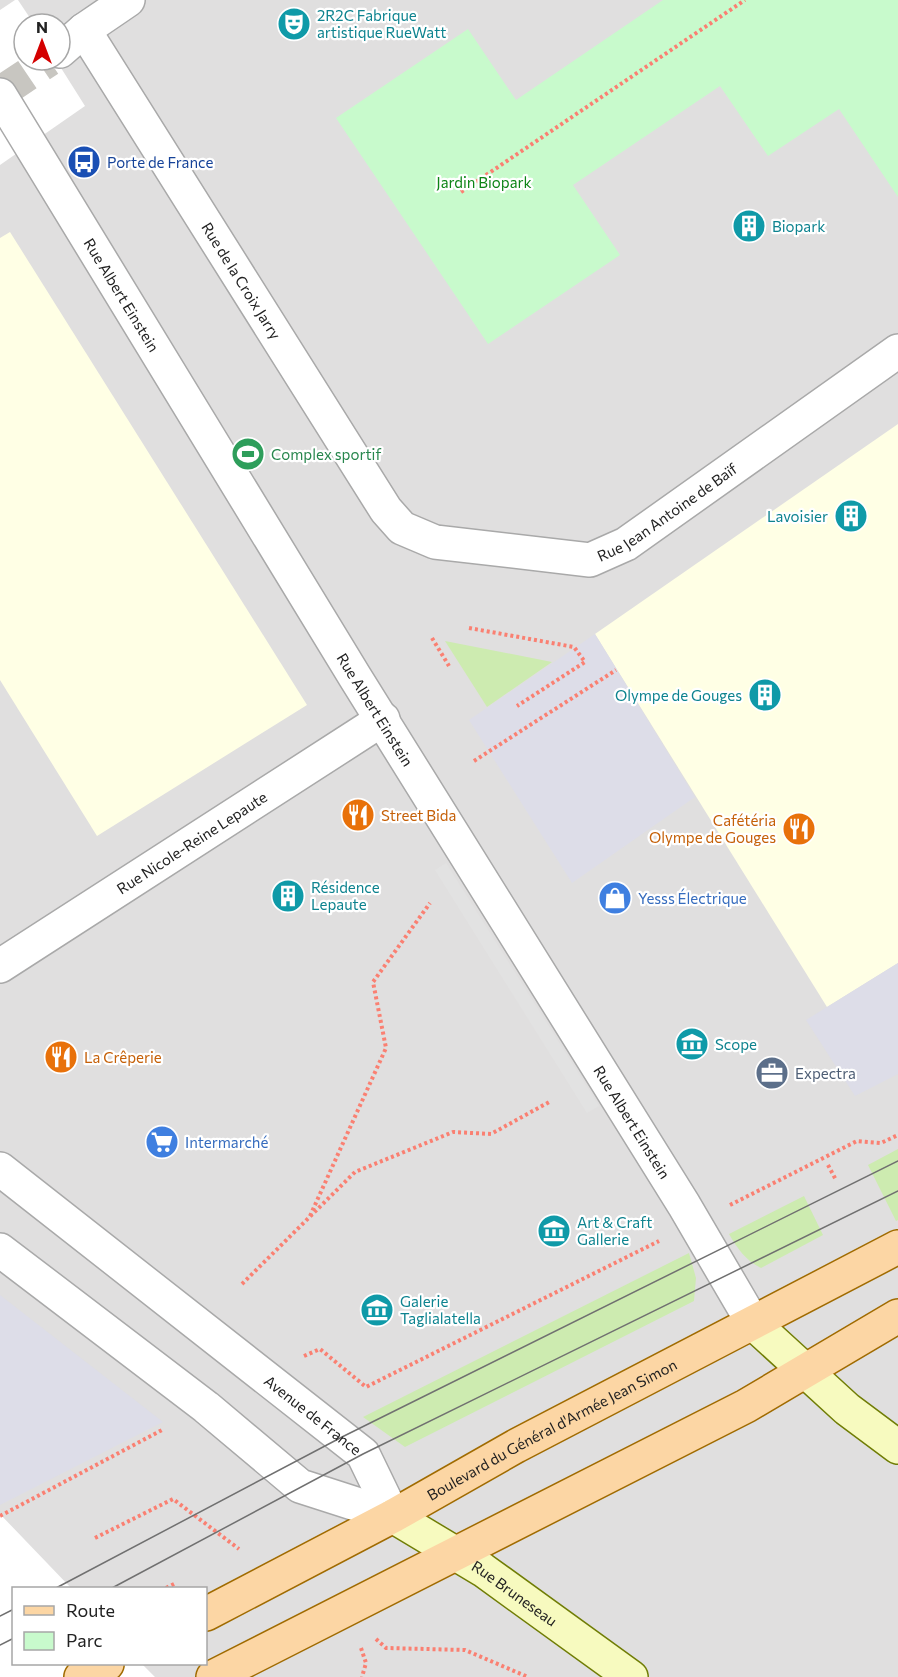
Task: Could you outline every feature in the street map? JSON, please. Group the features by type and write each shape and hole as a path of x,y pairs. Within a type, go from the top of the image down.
{"main road":[{"name":"Boulevard du Général d'Armée Jean Simon","path":"207,1613 393,1516 516,1446 898,1247"},
{"path":"213,1677 746,1406 807,1372 898,1316"},
{"path":"753,1323 847,1408 898,1448"},
{"name":"Rue Bruneseau","path":"393,1516 457,1553 631,1677"},
{"path":"81,1677 105,1665"}],"street":[{"path":"72,40 128,0"},
{"name":"Rue de la Croix Jarry","path":"84,30 386,510 402,528"},
{"name":"Rue Albert Einstein","path":"0,95 678,1195 753,1323"},
{"name":"Rue Jean Antoine de Baïf","path":"402,528 435,542 590,560 626,544 898,351"},
{"name":"Rue Nicole-Reine Lepaute","path":"0,966 383,719"},
{"name":"Avenue de France","path":"0,1169 363,1454 393,1516"},
{"path":"0,1250 206,1407 300,1486 393,1516"}],"path":[{"path":"461,192 745,0"},
{"path":"469,628 574,647 585,662 517,706"},
{"path":"432,638 449,666"},
{"path":"474,761 616,670"},
{"path":"308,1220 386,1048 373,982 430,903"},
{"path":"242,1284 355,1172 453,1132 491,1134 551,1101"},
{"path":"725,1208 857,1141 881,1143 898,1135"},
{"path":"828,1165 836,1180"},
{"path":"298,1359 320,1349 366,1387 666,1238"},
{"path":"0,1516 162,1430"},
{"path":"95,1538 173,1499 228,1540"},
{"path":"369,1634 387,1648 465,1650 528,1677"},
{"path":"360,1645 366,1664 362,1677"}],"shaded area":[{"path":"0,0 898,0 898,1677 0,1677"},
{"path":"10,232 307,705 97,836 0,680 0,238"},
{"name":"Olympe de Gouges","path":"898,424 898,963 827,1007 595,634"},
{"path":"595,634 695,797 572,883 469,720"},
{"path":"446,863 599,1106 587,1113 435,870"},
{"path":"898,963 898,1074 855,1096 806,1020"},
{"path":"0,1295 163,1422 0,1505"}],"green space":[{"name":"Jardin Biopark","path":"663,0 898,0 898,197 839,109 768,156 720,86 573,185 620,255 488,344 336,118 468,29 516,100"},
{"path":"445,641 552,662 487,707"},
{"path":"898,1149 898,1220 896,1221 868,1165"},
{"path":"804,1196 823,1235 761,1268 746,1258 729,1234"},
{"path":"689,1253 696,1278 694,1301 405,1447 363,1417"}],"pier":[{"path":"18,0 26,12 12,12 12,72 64,72 85,106 0,165 0,10"},
{"path":"0,1514 70,1587 12,1587 12,1665 143,1665 155,1677 0,1677"}],"tunnel":[{"path":"0,93 31,72"}],"tram line":[{"path":"58,1587 342,1437 898,1161"},
{"path":"114,1587 363,1454 898,1191"},
{"path":"0,1616 12,1610"},
{"path":"0,1645 12,1639"}],"place":[{"name":"2R2C Fabrique artistique RueWatt","path":"294,24"},
{"name":"Porte de France","path":"84,162"},
{"name":"Biopark","path":"749,226"},
{"name":"Complex sportif","path":"248,454"},
{"name":"Lavoisier","path":"851,516"},
{"name":"Olympe de Gouges","path":"765,695"},
{"name":"Street Bida","path":"358,815"},
{"name":"Cafétéria Olympe de Gouges","path":"799,829"},
{"name":"Résidence Lepaute","path":"288,896"},
{"name":"Yesss Électrique","path":"615,898"},
{"name":"Scope","path":"692,1044"},
{"name":"La Crêperie","path":"61,1057"},
{"name":"Expectra","path":"772,1073"},
{"name":"Intermarché","path":"162,1142"},
{"name":"Art & Craft Gallerie","path":"554,1231"},
{"name":"Galerie Taglialatella","path":"377,1310"}]}
